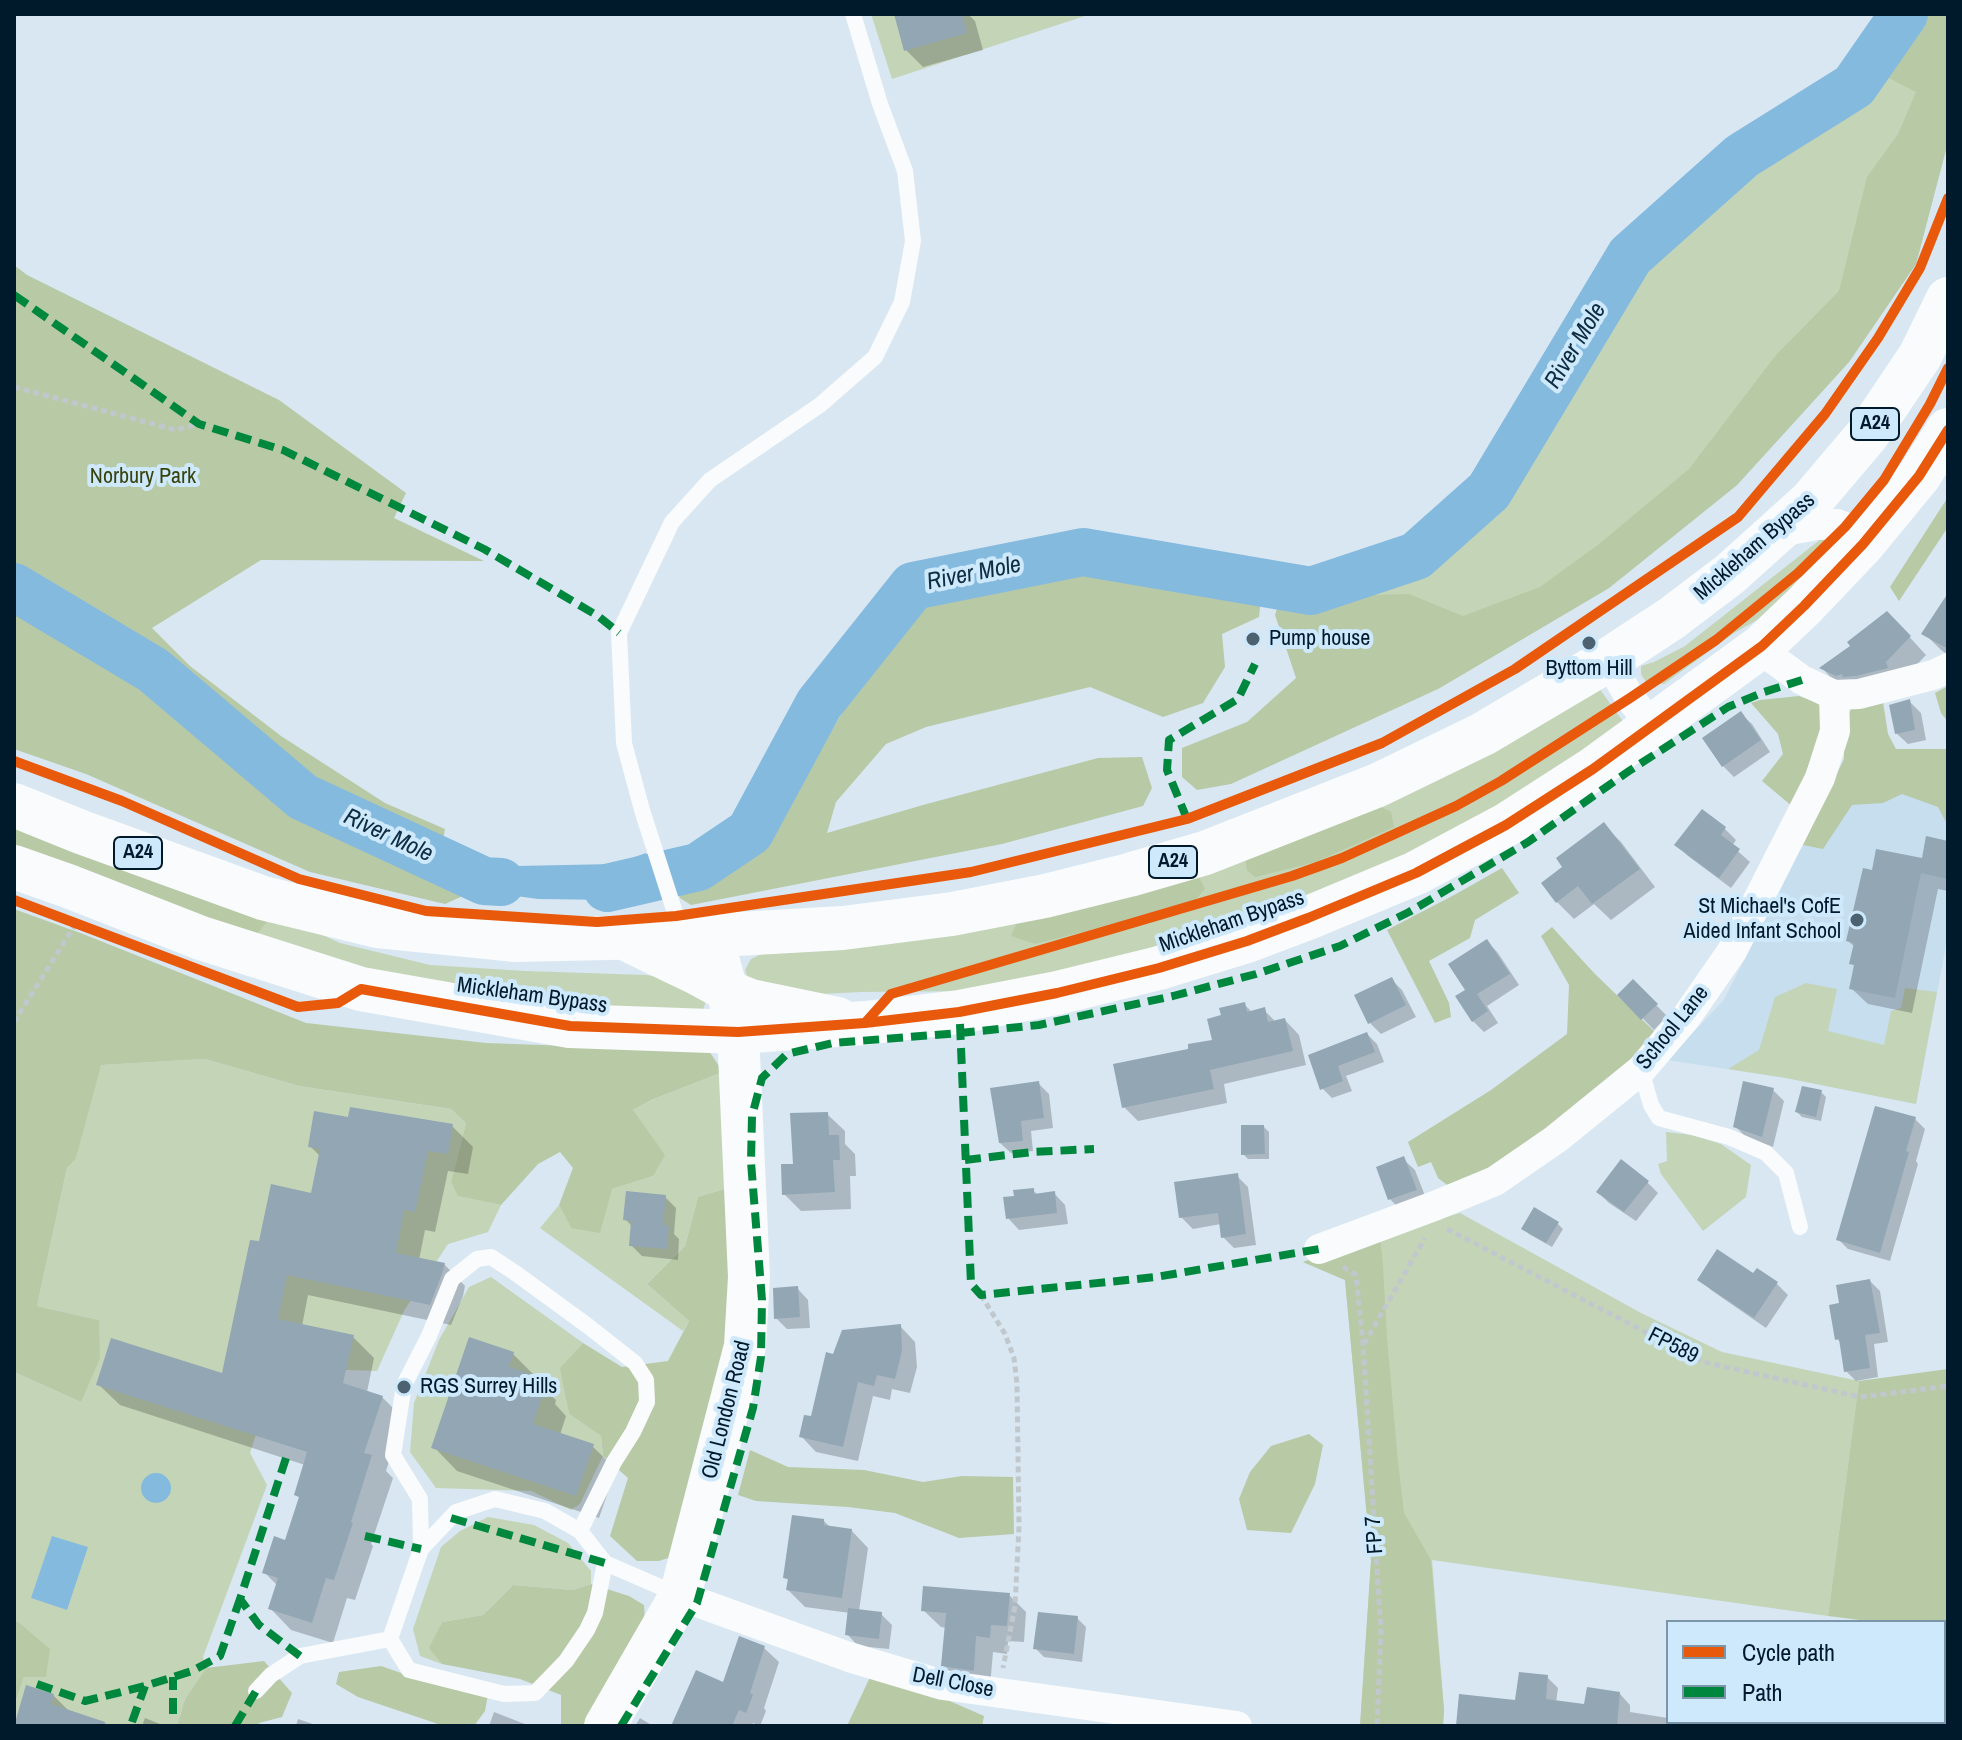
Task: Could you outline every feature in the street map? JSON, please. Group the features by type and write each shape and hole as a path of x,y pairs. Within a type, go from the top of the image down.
{"highway":[{"name":"Mickleham Bypass","path":"14,805 263,898 378,926 516,940 624,939 688,926 843,928 952,914 1045,896 1129,875 1205,853 1378,785 1483,734 1672,618 1718,583 1811,501 1867,435 1920,356 1948,299"},
{"name":"Mickleham Bypass","path":"14,867 201,938 361,989 570,1026 733,1011 865,1023 959,1012 1057,993 1159,968 1259,936 1416,873 1506,825 1593,769 1762,646 1863,544 1919,476 1948,430"}],"main road":[{"name":"Old London Road","path":"605,1726 680,1596 745,1346 749,1277 733,1011 717,954 688,926"},
{"path":"624,939 697,974 733,1011"}],"street":[{"path":"1777,532 1837,524 1845,527 1863,544"},
{"path":"1762,646 1802,680 1834,695 1859,694 1933,675 1948,668"},
{"path":"1608,660 1630,698 1652,726"},
{"name":"School Lane","path":"1319,1249 1438,1216 1556,1139 1641,1070 1687,1016 1732,951 1820,778 1835,731 1834,695"},
{"name":"Dell Close","path":"680,1596 876,1665 943,1685 1237,1726"}],"lane":[{"path":"688,926 642,810 624,743 619,633 672,522 710,480 820,405 875,357 902,302 913,241 905,171 880,104 853,14"},
{"path":"1641,1070 1651,1105 1659,1118 1729,1137 1766,1153 1786,1173 1800,1227"},
{"path":"390,1639 421,1549 420,1499 393,1455 404,1385 429,1336 452,1279 477,1259 491,1257 588,1326 635,1363 646,1380 647,1402 580,1531"},
{"path":"421,1549 456,1512 495,1499 545,1511 580,1531 605,1563 680,1596"},
{"path":"390,1639 409,1670 504,1694 535,1693 566,1661 587,1630 595,1613 605,1563"},
{"path":"256,1691 271,1675 300,1656 390,1639"}],"path":[{"path":"14,387 176,430 199,424"},
{"path":"64,918 90,928"},
{"path":"14,1022 76,923"},
{"path":"1363,1344 1438,1216"},
{"path":"981,1295 1005,1334 1014,1358 1017,1384 1019,1527 1015,1606 999,1692"}],"shaded area":[{"name":"St Michael's CofE Aided Infant School","path":"1844,759 1948,779 1948,935 1916,1104 1786,1078 1667,1060 1723,1001"}],"green space":[{"path":"871,14 1091,14 892,79"},
{"path":"1919,14 1948,14 1948,142 1916,264 1849,362 1737,485 1609,588 1438,689 1372,595 1426,564 1499,505 1543,440 1634,277 1744,176 1835,119 1883,75"},
{"path":"1919,14 1948,14 1948,142 1916,264 1849,362 1737,485 1609,588 1438,689 1231,784 1197,790 1182,777 1182,748 1247,722 1296,678 1275,615 1279,602 1323,607 1372,595 1409,594 1463,616 1540,587 1599,544 1689,469 1776,355 1839,291 1867,177 1898,134 1916,92 1883,75"},
{"name":"Norbury Park","path":"14,265 27,275 279,400 406,493 394,518 484,561 261,560 152,628 190,666 281,736 385,803 445,829 438,870 465,895 445,904 310,872 86,774 14,749"},
{"path":"1948,497 1948,527 1899,601 1890,587"},
{"path":"1821,539 1838,544 1797,598 1734,633 1664,684 1646,682 1641,666 1685,646"},
{"path":"1091,569 1261,598 1259,617 1222,634 1225,667 1203,703 1163,717 1090,687 926,727 886,744 836,802 827,833 1098,758 1142,757 1152,788 1143,806 1002,844 691,905 680,898 677,887 754,855 857,688 928,605"},
{"path":"1596,684 1622,720 1619,737 1388,871 1160,957 972,991 779,996 750,985 745,970 751,959 768,951 994,924"},
{"path":"1948,686 1948,722 1941,713 1935,693"},
{"path":"1799,696 1818,703 1827,716 1793,807 1762,781 1783,754 1778,734 1751,703"},
{"path":"1883,702 1888,734 1896,749 1948,749 1948,826 1938,807 1902,794 1883,803 1852,805 1823,849 1803,845 1844,759 1844,723 1851,709"},
{"path":"1373,803 1391,812 1394,827 1316,862 1255,877 1247,870 1245,856"},
{"path":"14,817 263,908 266,923 252,940 14,851"},
{"path":"1502,868 1519,893 1475,920 1470,938 1429,961 1449,1003 1451,1017 1435,1023 1387,930"},
{"path":"1197,873 1205,889 1196,899 1035,944 1011,936 1019,918"},
{"path":"263,908 340,943 430,965 646,975 693,983 706,1000 702,1014 586,1006 356,968 252,940"},
{"path":"14,909 306,1023 486,1043 709,1051 723,1072 633,1110 665,1155 653,1176 612,1189 600,1233 571,1228 559,1205 573,1168 560,1152 538,1164 501,1205 458,1196 451,1182 466,1123 451,1109 299,1086 205,1059 101,1065 76,1158 67,1168 37,1306 99,1320 100,1358 81,1402 14,1372"},
{"path":"1552,927 1654,1031 1634,1058 1500,1165 1450,1187 1438,1178 1431,1162 1418,1167 1408,1142 1491,1090 1567,1034 1569,985 1541,936"},
{"path":"1806,983 1837,989 1828,1031 1884,1045 1891,1011 1901,1008 1905,988 1937,992 1916,1104 1728,1069 1759,1050 1775,997"},
{"path":"205,1059 299,1086 451,1109 466,1123 451,1182 459,1196 501,1205 488,1232 448,1244 404,1311 377,1371 346,1370 274,1379 250,1453 267,1485 203,1657 206,1668 185,1699 177,1726 14,1726 14,1706 24,1677 18,1621 14,1622 14,1372 81,1402 99,1320 37,1306 67,1168 76,1157 100,1065"},
{"path":"723,1072 731,1187 698,1197 685,1246 647,1284 689,1321 683,1331 540,1228 559,1205 571,1228 612,1189 653,1176 633,1110"},
{"path":"1666,1132 1693,1135 1721,1144 1751,1165 1746,1197 1703,1231 1661,1174 1658,1164 1667,1161"},
{"path":"731,1187 734,1339 671,1557 659,1561 637,1561 610,1536 628,1478 603,1456 601,1436 569,1414 560,1368 583,1343 622,1367 668,1361 689,1321 647,1284 685,1246 698,1197"},
{"path":"1460,1213 1641,1313 1722,1352 1859,1381 1828,1616 1432,1560 1443,1726 1360,1726 1371,1561 1345,1280 1303,1262"},
{"path":"1380,1236 1404,1513 1431,1560 1443,1726 1360,1726 1371,1561 1345,1280 1303,1262"},
{"path":"491,1277 583,1343 561,1368 569,1414 601,1436 603,1456 580,1504 571,1510 531,1491 436,1488 410,1452 414,1403 439,1340 469,1287"},
{"path":"1948,1369 1948,1632 1946,1620 1860,1620 1828,1616 1859,1381"},
{"path":"1309,1434 1323,1445 1315,1484 1291,1533 1247,1530 1239,1499 1250,1472 1271,1446"},
{"path":"750,1450 788,1467 864,1470 923,1482 962,1476 1013,1477 1014,1534 959,1538 895,1513 756,1501 738,1495"},
{"path":"488,1517 534,1525 568,1543 591,1571 591,1584 573,1590 513,1585 483,1615 442,1622 430,1648 442,1664 420,1656 413,1629 441,1547 460,1531"},
{"path":"591,1584 629,1596 644,1605 645,1624 589,1726 561,1724 561,1695 520,1679 442,1664 429,1648 442,1622 483,1615 513,1585 573,1590"},
{"path":"17,1621 50,1649 46,1677 24,1677 14,1706 14,1622"},
{"path":"264,1661 292,1693 282,1717 259,1723 258,1726 177,1726 185,1699 206,1668"},
{"path":"381,1666 424,1681 488,1694 485,1711 474,1726 444,1726 358,1697 336,1684 339,1672"},
{"path":"872,1673 936,1695 984,1716 982,1726 847,1726"}],"water":[{"path":"442,847 477,860 516,866 615,864 646,853 661,896 614,900 538,899 457,888 438,870"},
{"path":"156,1473 166,1478 171,1488 166,1498 156,1503 146,1498 141,1488 146,1478"},
{"path":"52,1536 88,1547 67,1610 31,1598"}],"building":[{"path":"894,14 962,14 967,33 904,51"},
{"path":"1948,593 1948,649 1921,634"},
{"path":"1887,611 1911,636 1886,662 1888,668 1843,677 1842,674 1836,676 1819,668 1850,646 1847,642"},
{"path":"1910,699 1915,730 1895,734 1889,705"},
{"path":"1741,711 1761,740 1722,767 1702,738"},
{"path":"1702,809 1726,827 1721,835 1740,849 1719,878 1674,845"},
{"path":"1604,822 1640,869 1592,904 1578,886 1556,903 1541,883 1562,867 1556,858"},
{"path":"1926,836 1948,841 1948,879 1921,873 1895,998 1849,989 1854,965 1849,964 1854,943 1846,941 1863,868 1872,870 1876,849 1922,858"},
{"path":"1487,939 1510,974 1477,994 1488,1011 1472,1022 1455,996 1465,990 1448,964"},
{"path":"1392,977 1406,1005 1368,1024 1354,995"},
{"path":"1633,979 1658,1004 1641,1020 1617,995"},
{"path":"1245,1002 1247,1012 1265,1007 1268,1022 1285,1018 1293,1051 1210,1070 1214,1089 1122,1108 1113,1064 1188,1049 1188,1044 1212,1040 1207,1019 1221,1015 1219,1008"},
{"path":"1367,1032 1375,1052 1338,1066 1343,1081 1320,1090 1308,1055"},
{"path":"1039,1081 1044,1118 1021,1121 1023,1141 999,1143 990,1088"},
{"path":"1743,1081 1774,1088 1762,1137 1733,1127"},
{"path":"1802,1086 1822,1090 1816,1117 1795,1112"},
{"path":"1875,1106 1916,1117 1880,1253 1836,1240"},
{"path":"350,1107 453,1124 448,1154 428,1151 415,1212 404,1210 396,1253 445,1263 430,1305 287,1275 278,1319 354,1335 343,1383 383,1396 364,1453 372,1455 353,1523 334,1580 326,1578 312,1623 268,1609 278,1578 262,1573 274,1536 285,1540 299,1497 294,1495 307,1452 96,1385 111,1338 222,1373 250,1240 259,1241 271,1184 311,1193 320,1149 308,1147 314,1111 348,1117"},
{"path":"828,1112 829,1135 839,1135 840,1160 833,1160 835,1192 782,1195 781,1164 793,1164 790,1113"},
{"path":"1241,1125 1264,1125 1265,1154 1241,1155"},
{"path":"1404,1156 1417,1190 1388,1200 1376,1167"},
{"path":"1621,1159 1649,1181 1624,1212 1596,1192"},
{"path":"1238,1173 1246,1234 1221,1238 1218,1213 1179,1218 1174,1182"},
{"path":"1034,1188 1034,1194 1055,1191 1057,1213 1006,1219 1003,1197 1014,1196 1013,1190"},
{"path":"626,1191 666,1195 663,1225 669,1226 667,1249 629,1246 631,1221 623,1220"},
{"path":"1534,1207 1559,1222 1546,1243 1521,1229"},
{"path":"1717,1249 1753,1273 1757,1268 1778,1282 1754,1318 1697,1280"},
{"path":"1870,1279 1880,1333 1865,1335 1870,1368 1844,1372 1829,1305 1839,1303 1836,1285"},
{"path":"798,1286 800,1317 774,1319 773,1288"},
{"path":"901,1324 902,1351 895,1379 877,1375 874,1386 858,1382 843,1447 799,1437 804,1415 811,1416 826,1352 833,1354 842,1330"},
{"path":"469,1337 514,1352 509,1367 534,1375 530,1386 544,1391 533,1424 594,1444 576,1496 431,1448"},
{"path":"792,1515 824,1519 824,1525 852,1529 842,1598 786,1590 788,1579 783,1578"},
{"path":"923,1586 1010,1593 1007,1626 991,1625 990,1638 976,1636 974,1671 941,1666 946,1613 921,1611"},
{"path":"848,1608 882,1612 879,1639 845,1635"},
{"path":"1038,1612 1078,1616 1074,1654 1033,1649"},
{"path":"739,1636 765,1646 746,1713 739,1710 732,1726 671,1726 696,1670 723,1682"},
{"path":"1519,1672 1548,1675 1546,1699 1584,1704 1587,1687 1620,1692 1617,1726 1456,1726 1459,1694 1515,1700"},
{"path":"26,1685 54,1694 51,1704 105,1722 104,1726 14,1726"}],"waterway":[{"name":"River Mole","path":"607,888 698,867 750,832 819,704 913,586 1083,552 1311,591 1416,556 1489,491 1630,256 1742,156 1854,86 1904,14"},
{"name":"River Mole","path":"14,587 153,670 303,797 484,881 501,882"}],"marked path":[{"path":"14,295 199,424 283,450 484,549 598,616 619,633"},
{"path":"1187,819 1167,770 1169,740 1238,699 1255,664"},
{"path":"621,1726 697,1603 753,1408 761,1357 762,1300 751,1162 752,1116 762,1078 787,1054 833,1043 1039,1025 1173,996 1256,974 1340,946 1409,912 1528,842 1728,707 1802,680"},
{"path":"960,1024 971,1284 981,1295 1156,1277 1319,1249"},
{"path":"965,1160 1094,1149"},
{"path":"286,1458 240,1599 259,1625 300,1656"},
{"path":"451,1518 605,1563"},
{"path":"365,1536 421,1549"},
{"path":"37,1684 85,1701 192,1671 220,1656 240,1599"},
{"path":"173,1677 173,1714"},
{"path":"132,1722 145,1686"},
{"path":"235,1726 256,1691"}],"cycle path":[{"path":"14,761 122,801 299,879 426,911 597,922 676,916 971,872 1187,819 1382,743 1515,669 1738,517 1825,414 1878,338 1920,268 1948,198"},
{"path":"865,1023 891,994 1292,876 1342,858 1456,806 1501,781 1716,640 1798,573 1845,527 1884,480 1948,368"},
{"path":"14,900 298,1007 338,1003 361,989 570,1026 738,1032 865,1023 959,1012 1057,993 1159,968 1247,941 1416,873 1506,825 1593,769 1762,646 1863,544 1919,476 1948,430"}],"place":[{"name":"Pump house","path":"1253,639"},
{"name":"Byttom Hill","path":"1589,643"},
{"name":"St Michael's CofE Aided Infant School","path":"1857,920"},
{"name":"RGS Surrey Hills","path":"404,1387"}]}
